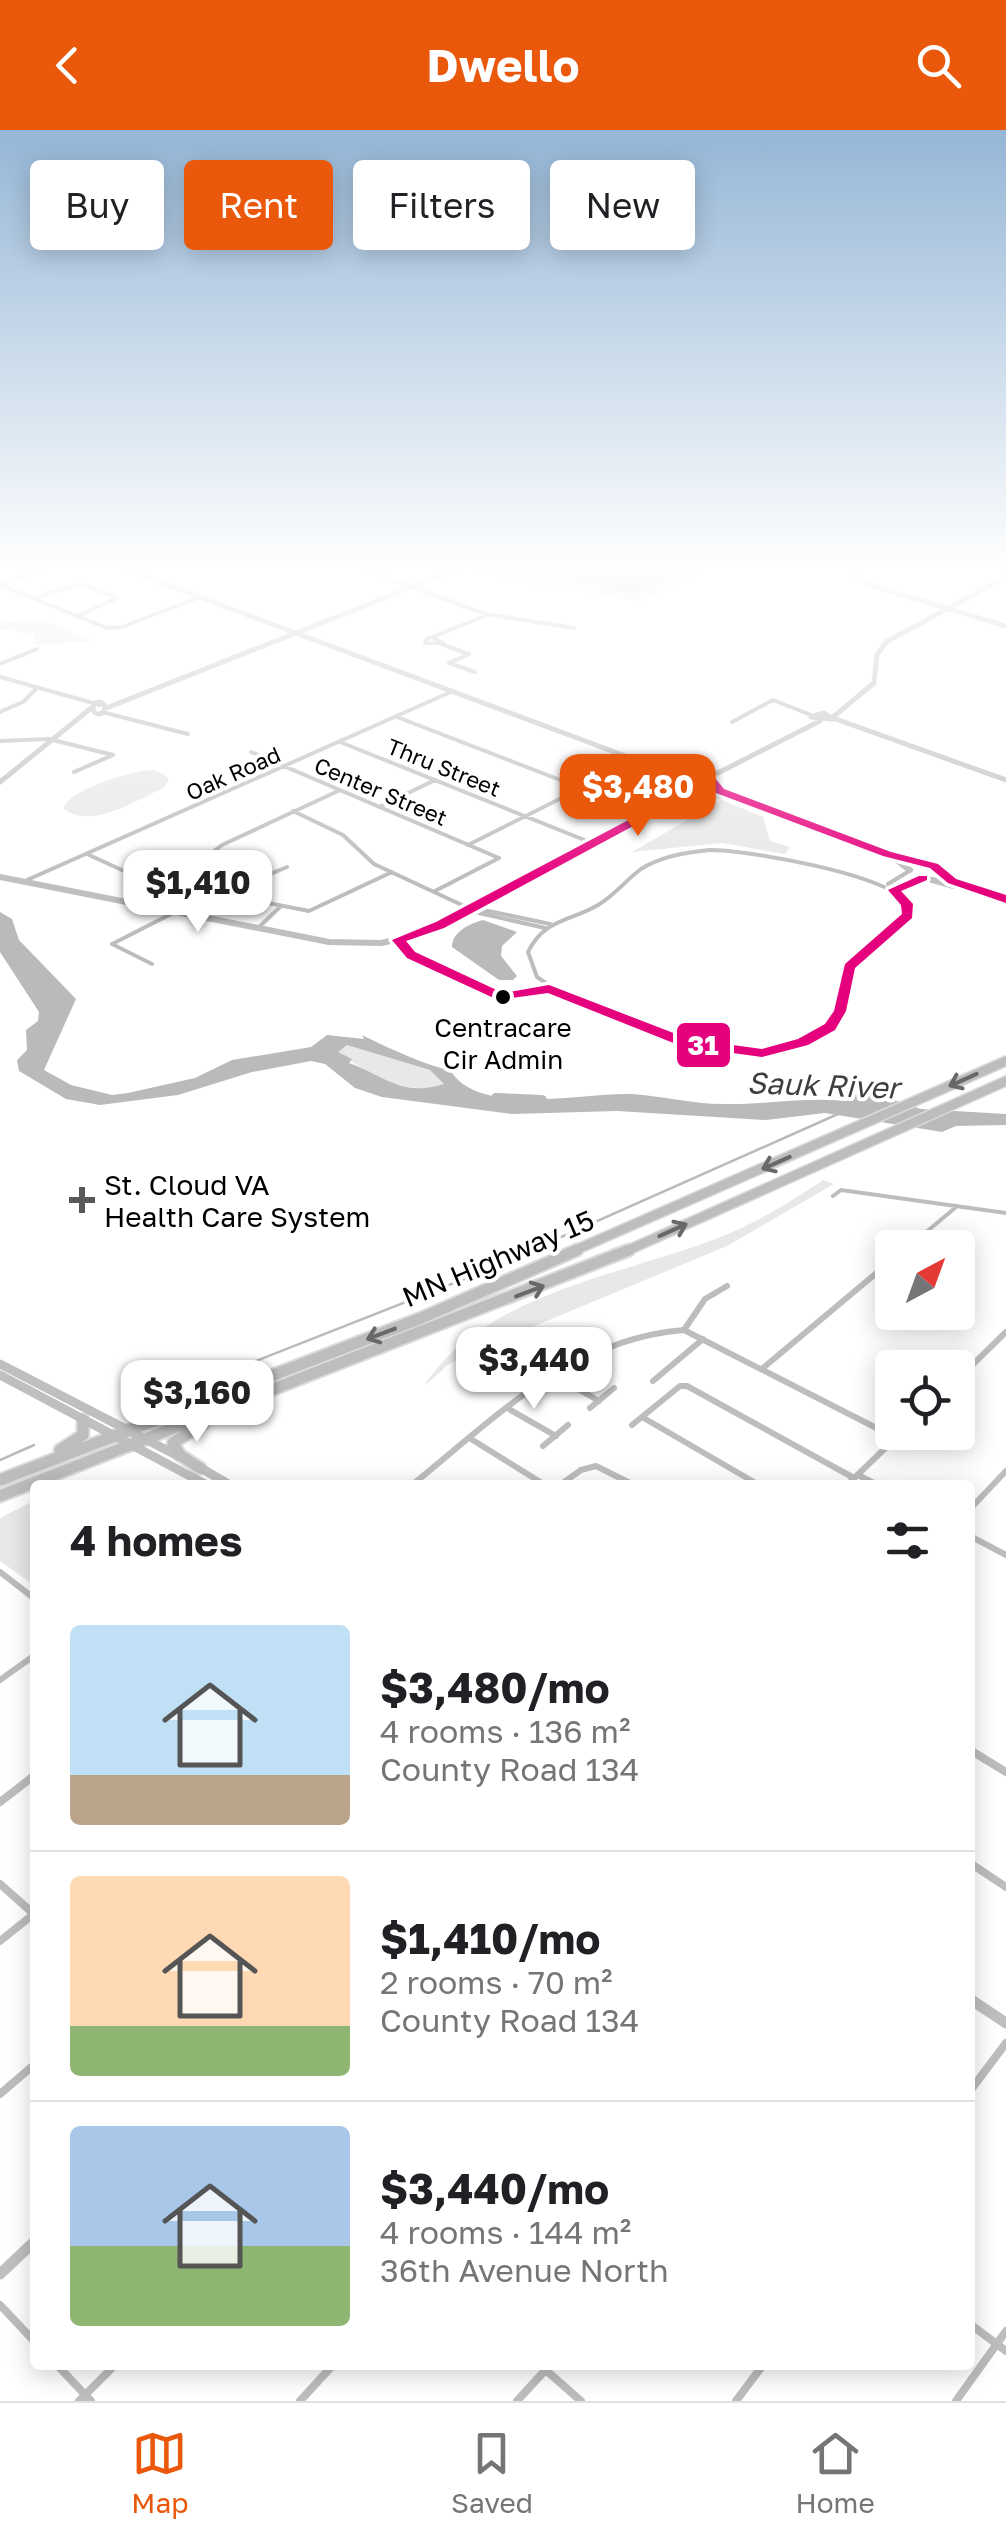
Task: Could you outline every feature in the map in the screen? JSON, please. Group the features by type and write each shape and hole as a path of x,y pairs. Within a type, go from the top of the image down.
{"highway":[{"name":"MN Highway 15","path":"35,1480 130,1437 420,1319 1006,1061"},
{"name":"MN Highway 15","path":"0,1480 114,1436 145,1439 584,1270 1006,1083"},
{"path":"200,1468 176,1450 173,1443 180,1434 304,1378"},
{"path":"24,1469 79,1440 84,1432 83,1420"},
{"name":"MN Highway 15","path":"0,1496 30,1482"}],"street":[{"path":"0,782 76,718 189,674"},
{"path":"405,674 636,760 698,790 924,878 1006,902"},
{"path":"0,877 330,942 381,943 418,934 666,804 714,783 795,732 833,717 874,683 875,674"},
{"path":"0,677 73,696 132,722 188,734"},
{"path":"0,712 23,702 36,689"},
{"name":"Oak Road","path":"24,882 453,692"},
{"path":"795,732 815,714 857,698"},
{"path":"732,722 773,700 833,717 1006,780"},
{"path":"815,714 822,722 875,735"},
{"path":"396,717 581,788"},
{"path":"0,742 49,740 113,756 74,772"},
{"name":"Thru Street","path":"340,742 592,843"},
{"name":"Center Street","path":"251,752 499,858 435,891"},
{"path":"468,845 636,760 705,778 725,794 927,864 952,880 1006,902"},
{"path":"666,804 686,783 746,760"},
{"path":"379,806 434,780"},
{"path":"171,883 222,844 340,790"},
{"path":"293,811 343,835 374,864 488,916 547,926"},
{"path":"691,852 757,852 886,885 907,904 908,915 849,967 834,1022 803,1042 762,1053 698,1047 558,994 534,975 528,959 531,943 547,926 610,897 644,867 691,852"},
{"path":"87,854 139,878 320,910 392,872"},
{"path":"886,885 927,864"},
{"path":"239,896 254,881 287,866"},
{"path":"894,890 938,876 940,871"},
{"path":"258,928 282,905"},
{"path":"152,964 112,944 175,912"},
{"path":"833,1196 841,1190 1006,1213"},
{"path":"928,1230 957,1206"},
{"path":"763,1368 875,1274"},
{"path":"684,1330 705,1299 727,1286"},
{"path":"418,1480 553,1374 629,1334 655,1329 684,1330 875,1424"},
{"path":"975,1362 1006,1332"},
{"path":"653,1381 702,1339"},
{"path":"0,1364 199,1480"},
{"path":"0,1374 114,1436"},
{"path":"553,1374 599,1401"},
{"path":"632,1425 680,1386 687,1386 866,1480"},
{"path":"590,1408 614,1388"},
{"path":"508,1410 556,1436"},
{"path":"642,1418 750,1480"},
{"path":"544,1446 568,1425"},
{"path":"145,1439 221,1480"},
{"path":"471,1439 536,1480"},
{"path":"852,1480 885,1450"},
{"path":"566,1480 587,1464 598,1464 625,1480"},
{"path":"975,1503 1006,1471"},
{"path":"975,1539 1006,1555"},
{"path":"0,1572 30,1594"},
{"path":"0,1680 30,1659"},
{"path":"975,1753 1006,1772"},
{"path":"0,1802 30,1779"},
{"path":"975,1867 1006,1886"},
{"path":"0,1884 30,1910"},
{"path":"0,1942 30,1918"},
{"path":"975,2001 1006,2023"},
{"path":"975,2084 1006,2043"},
{"path":"0,2094 30,2068"},
{"path":"0,2274 30,2246"},
{"path":"0,2305 30,2337"},
{"path":"975,2328 1006,2352"},
{"path":"956,2401 1006,2330"},
{"path":"61,2370 85,2399 111,2370"},
{"path":"300,2401 328,2370"},
{"path":"518,2401 543,2370"},
{"path":"548,2370 581,2401"},
{"path":"736,2401 759,2370"}],"shaded area":[{"path":"155,770 169,778 165,787 128,805 87,816 64,809 89,788"},
{"path":"722,800 763,817 770,841 790,847 785,854 722,843 632,852"},
{"name":"Sauk River","path":"0,912 12,919 19,940 76,999 44,1070 71,1085 112,1095 195,1078 232,1060 311,1047 327,1035 364,1039 362,1035 419,1061 450,1070 464,1085 484,1094 507,1098 632,1094 739,1104 846,1101 851,1090 860,1089 921,1109 1006,1114 1006,1125 956,1126 942,1132 825,1113 766,1120 617,1111 512,1114 382,1097 355,1088 325,1064 311,1061 252,1072 178,1095 100,1105 66,1099 19,1071 17,1060 27,1050 26,1030 38,1021 39,1012 0,952","holes":["347,1045 430,1070 444,1084 405,1087 349,1063 352,1059 338,1052"]},
{"path":"483,920 517,932 502,946 501,956 517,976 513,980 499,980 452,947 458,933"},
{"path":"347,1045 430,1070 445,1084 415,1088 387,1081 337,1052"},
{"path":"823,1180 834,1184 727,1246 474,1351 448,1365 424,1386 450,1355 481,1329 517,1309 729,1233"},
{"path":"30,1503 30,1582 0,1561 0,1518"}],"waterway":[{"name":"Sauk River","path":"496,1098 542,1100"},
{"path":"129,1411 487,1270 838,1114"},
{"path":"0,1460 34,1445"}],"transit line":[{"name":"31","path":"923,878 894,890 907,904 908,915 849,967 840,1011 830,1027 803,1042 762,1053 686,1043 549,989 502,997 411,955 398,940 440,925 657,809 696,778 711,780 720,791 887,854 934,866 952,881 1006,899"}],"place":[{"name":"Centracare Cir Admin","path":"503,997"},
{"name":"St. Cloud VA Health Care System","path":"82,1200"}]}
